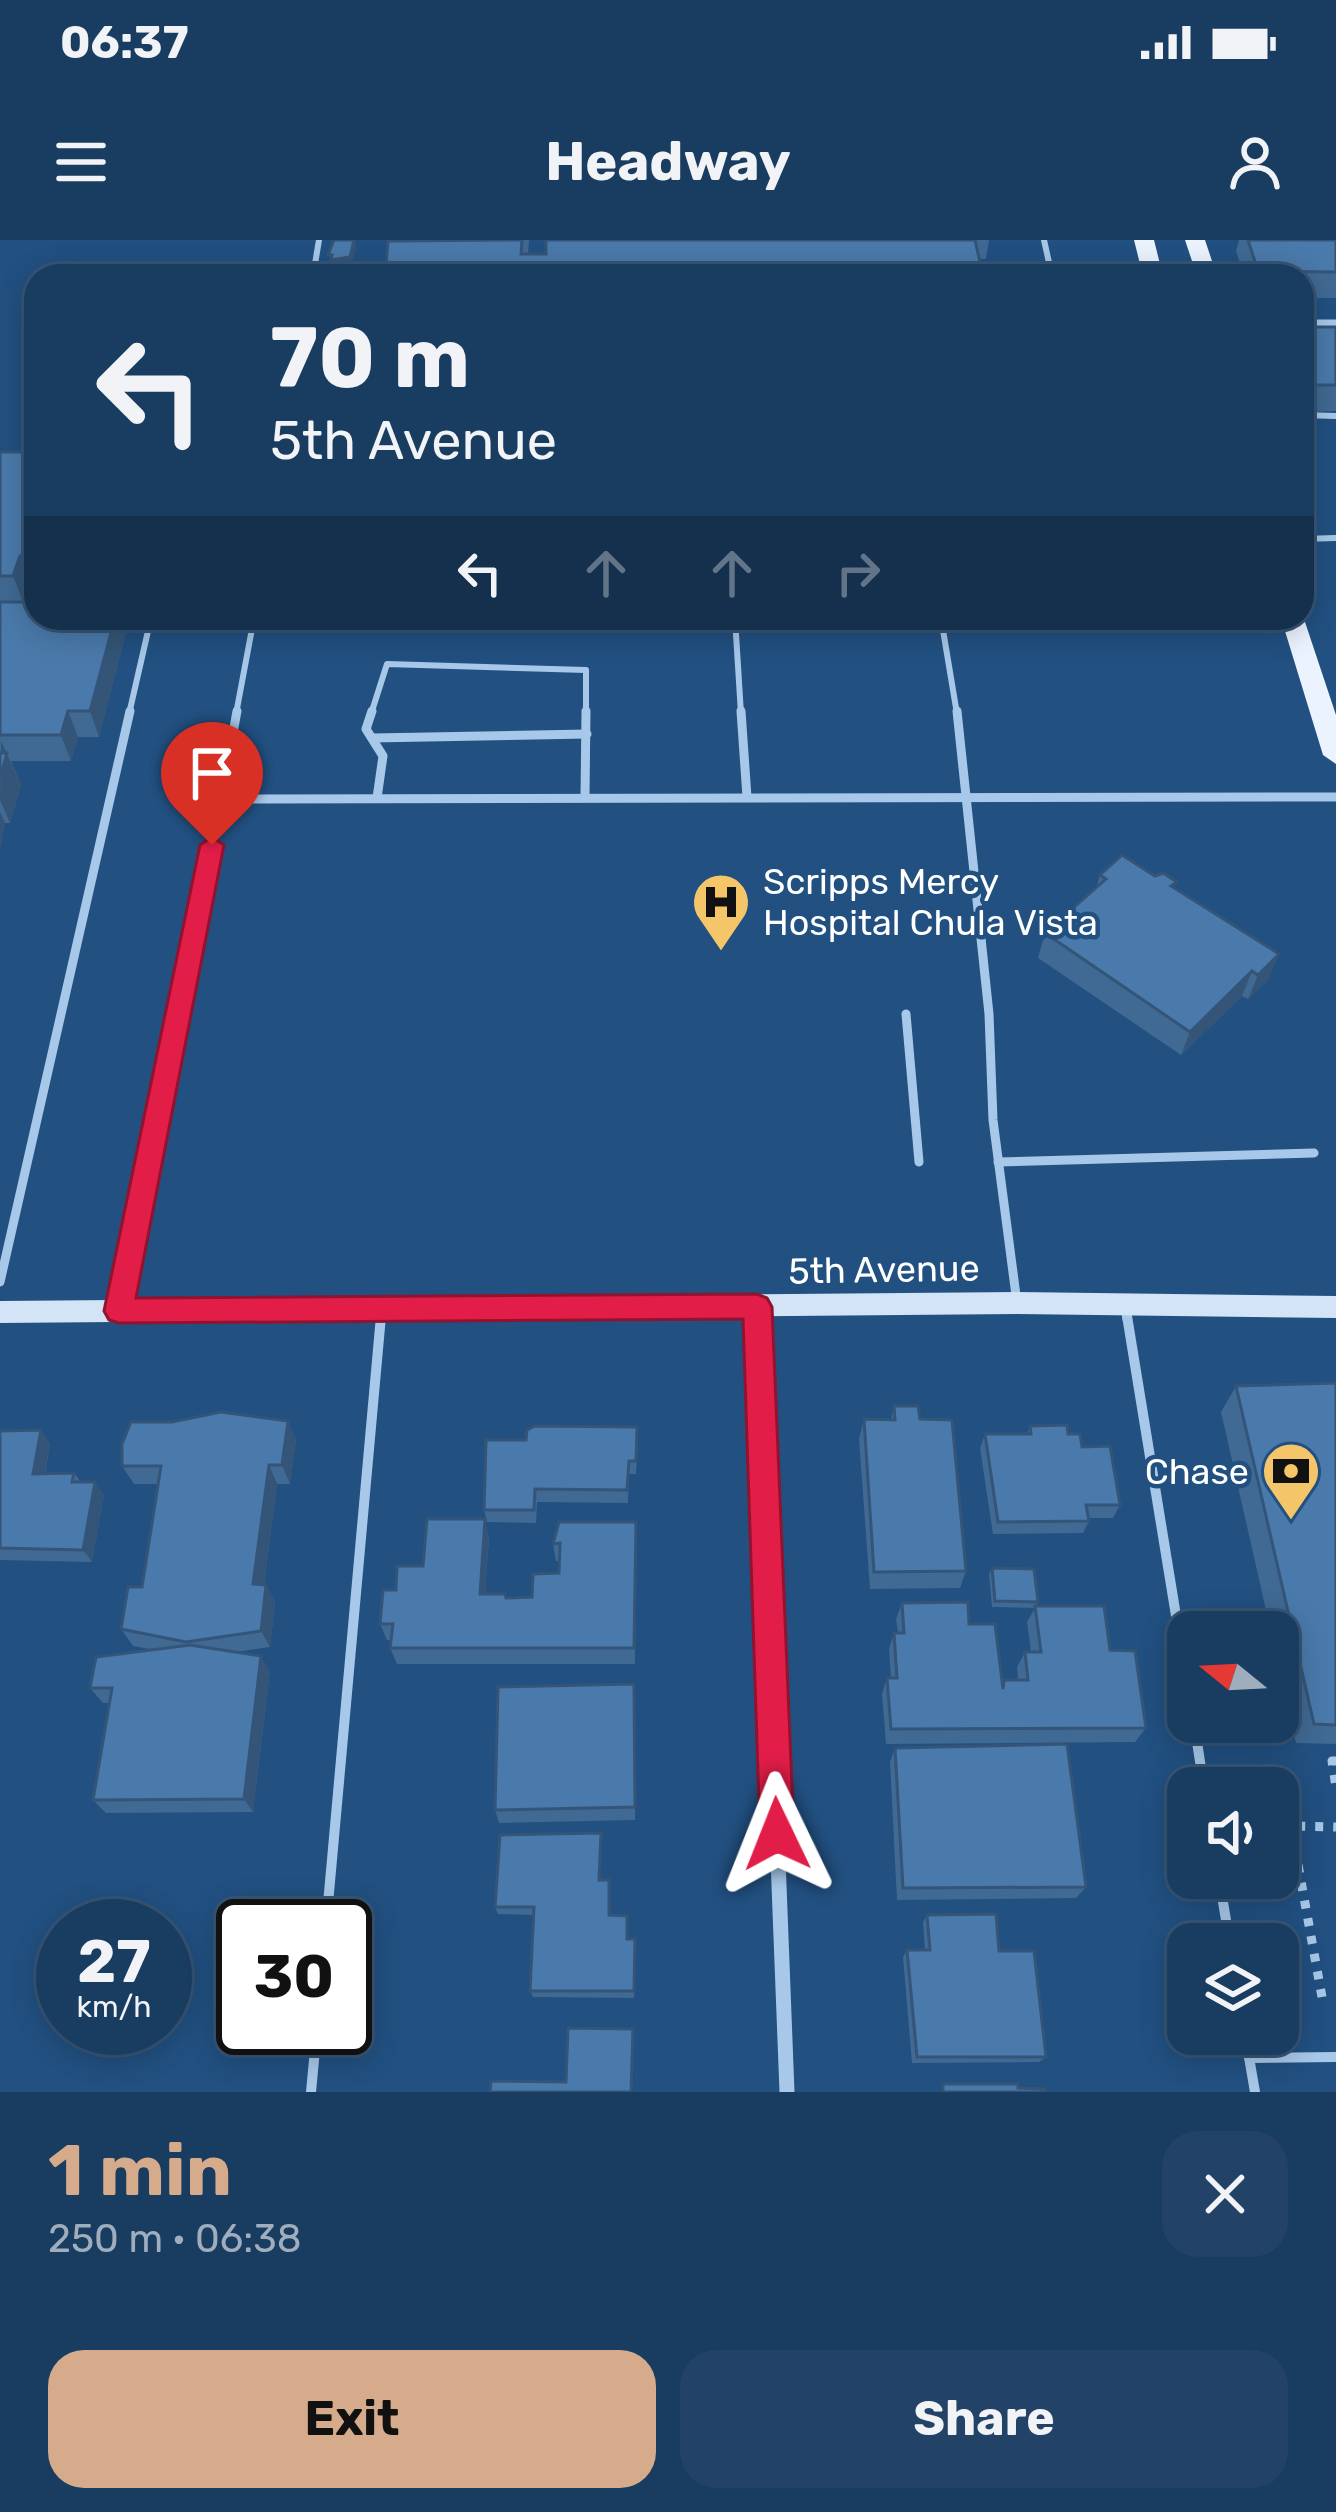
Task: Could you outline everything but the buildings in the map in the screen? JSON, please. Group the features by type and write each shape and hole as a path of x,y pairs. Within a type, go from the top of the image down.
{"main road":[{"path":"1297,630 1336,755"}],"street":[{"name":"5th Avenue","path":"0,1312 1017,1303 1336,1307"},
{"path":"757,1307 788,2092"}],"lane":[{"path":"0,1282 148,630"},
{"path":"119,1311 252,630"},
{"path":"736,630 747,797"},
{"path":"943,630 966,796 998,1162 1017,1303"},
{"path":"377,798 383,756 366,729 387,664 586,670 585,797"},
{"path":"372,738 587,734"},
{"path":"221,799 1336,796"},
{"path":"906,1014 919,1162"},
{"path":"998,1162 1314,1153"},
{"path":"1125,1306 1175,1611"},
{"path":"328,1899 382,1309"},
{"path":"311,2092 314,2055"},
{"path":"1248,2055 1255,2092"},
{"path":"1249,2058 1336,2057"}],"path":[{"path":"1336,1761 1332,1761 1336,1787"},
{"path":"1322,1997 1292,1826 1336,1827"}],"place":[{"name":"Scripps Mercy Hospital Chula Vista","path":"721,953"},
{"name":"Chase","path":"1291,1522"}],"route":[{"path":"212,845 119,1311 757,1307 777,1834"}]}
